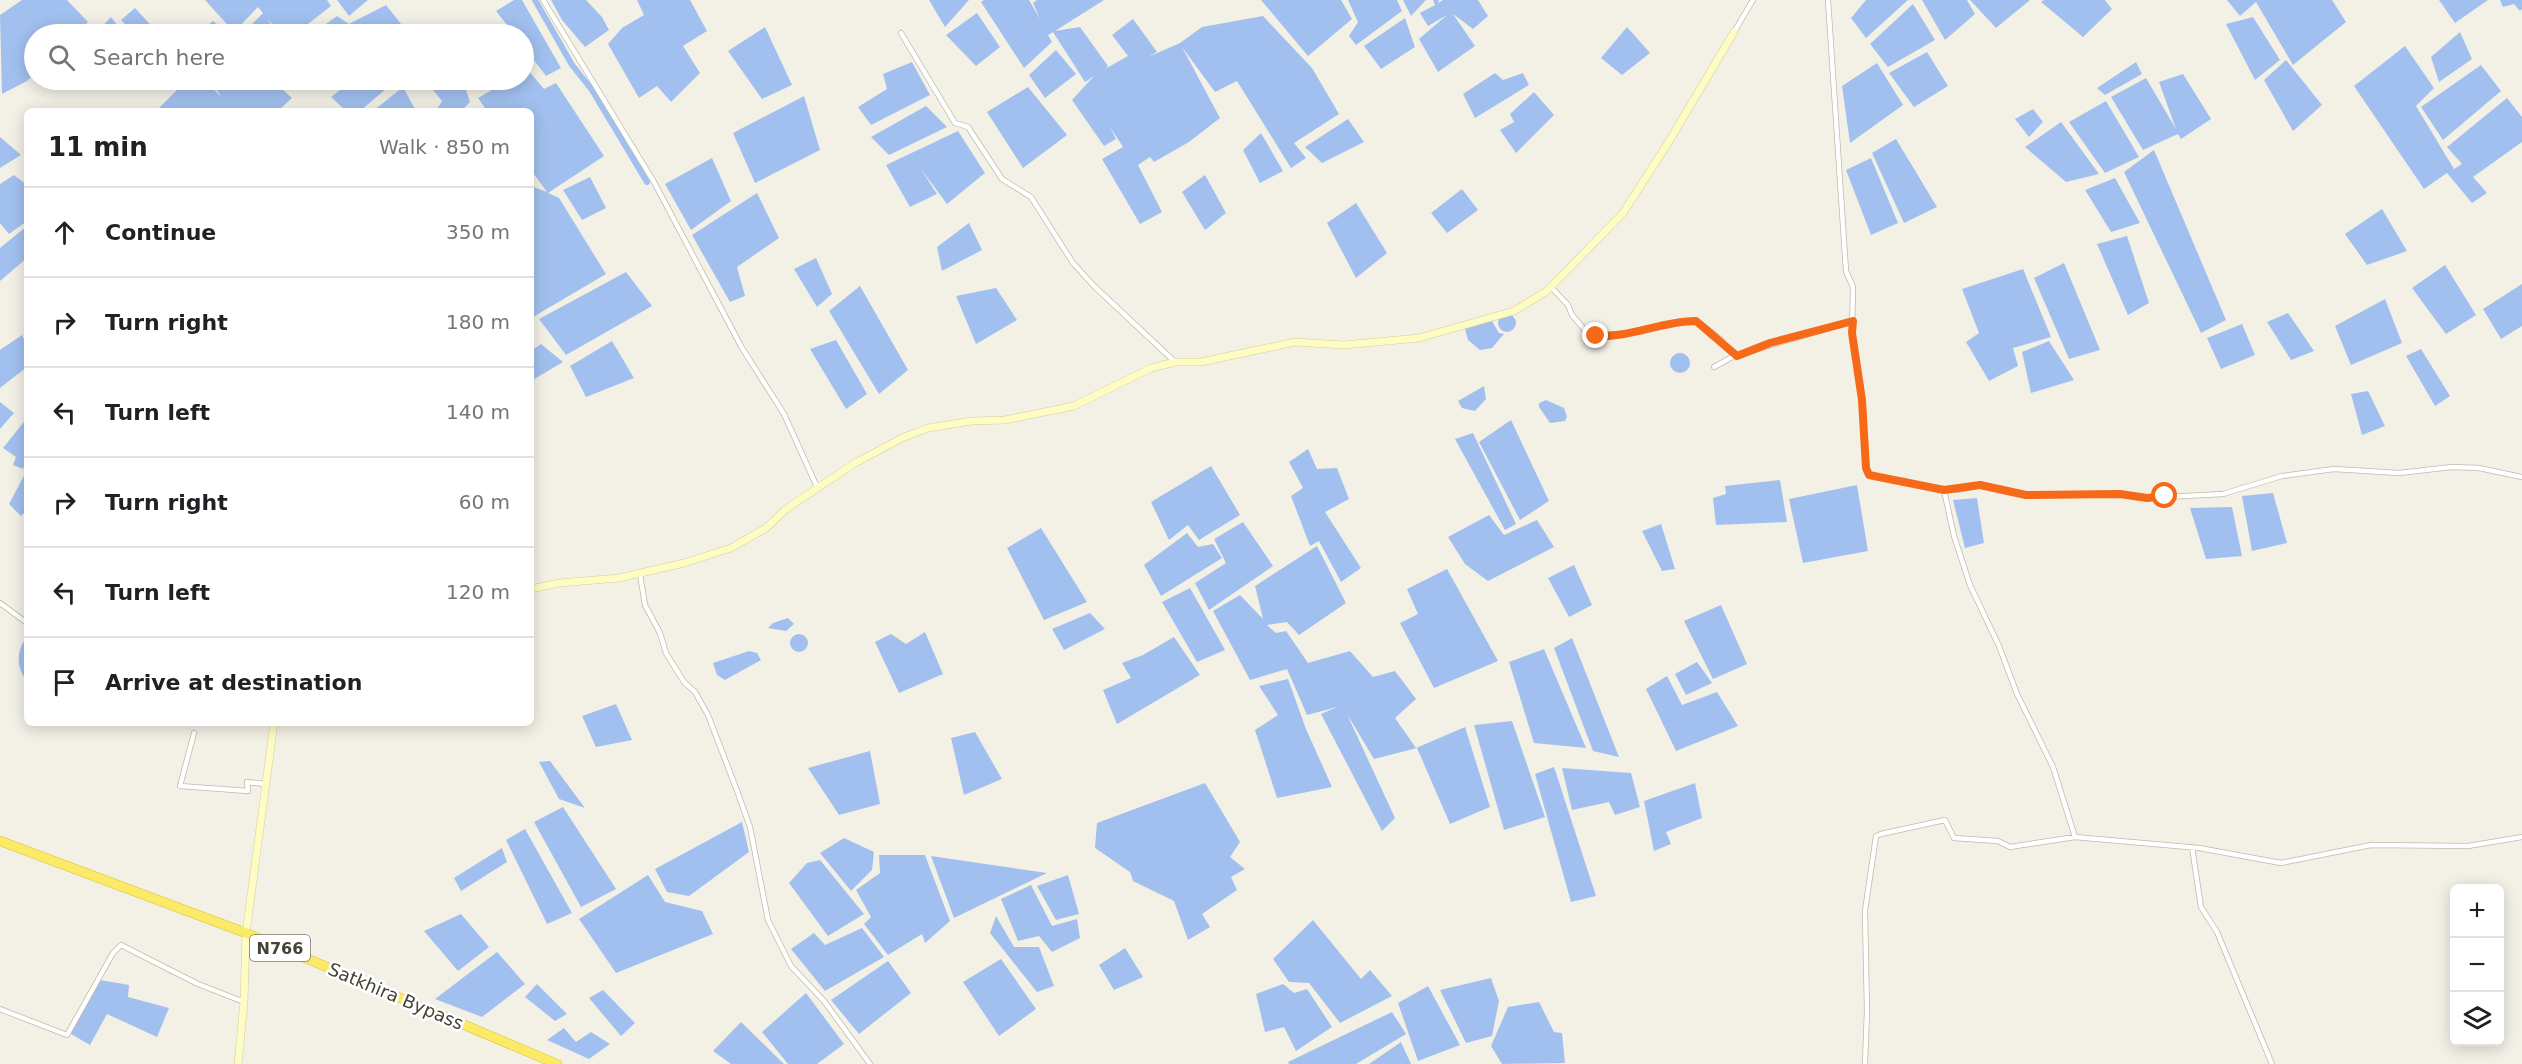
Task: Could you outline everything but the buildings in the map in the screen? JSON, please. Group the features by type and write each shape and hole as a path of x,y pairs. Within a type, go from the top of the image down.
{"highway":[{"name":"Satkhira Bypass","path":"0,841 246,933 557,1064"}],"street":[{"path":"543,0 654,182 742,348 784,414 817,487"},
{"path":"534,588 559,583 640,574 730,548 766,528 786,509 817,487 874,453 928,428 971,421 1005,420 1074,406 1151,368 1174,362 1201,362 1295,342 1364,344 1434,335 1514,311 1551,287 1623,213 1668,143 1753,0"},
{"path":"1828,0 1846,271 1852,288 1852,333 1862,400 1866,468 1869,475 1944,490 1980,485 2026,495 2109,494 2147,498 2223,494 2282,476 2334,469 2399,473 2452,467 2479,468 2522,477"},
{"path":"902,33 955,123 968,127 981,151 1002,179 1031,197 1073,263 1094,286 1174,362"},
{"path":"1551,287 1568,305 1572,315 1589,335 1622,334 1682,321 1696,321 1719,338 1734,356"},
{"path":"1714,367 1734,356 1853,321"},
{"path":"1944,490 1954,536 1970,585 2000,646 2017,694 2053,767 2074,837"},
{"path":"640,574 645,605 660,633 666,653 684,682 695,692 708,715 736,788 750,827 768,921 791,966 824,1001 870,1064"},
{"path":"0,603 24,621"},
{"path":"238,1064 244,1002 246,933 274,726"},
{"path":"194,734 180,786 248,791 247,782 265,784"},
{"path":"1865,1064 1867,1011 1865,911 1876,836 1945,820 1954,838 1998,841 2010,847 2074,837 2192,847 2281,863 2371,845 2468,846 2522,837"},
{"path":"2192,847 2201,907 2217,932 2272,1064"},
{"path":"0,1009 67,1035 113,953 121,945 198,984 244,1002"}],"water":[{"path":"22,0 67,0 88,22 86,24 24,24 24,83 2,94 0,15"},
{"path":"205,0 327,0 331,6 308,24 272,24 268,19 271,24 252,24 263,13 258,7 242,24 227,24"},
{"path":"337,0 368,0 349,16"},
{"path":"514,0 522,0 561,68 546,76 534,60 534,24 506,24 496,11"},
{"path":"551,0 586,0 602,17 609,30 585,47 562,20"},
{"path":"637,0 690,0 707,31 683,46 700,73 671,102 657,86 639,98 608,44 622,28 644,15"},
{"path":"929,0 969,0 945,27"},
{"path":"984,0 1029,0 1040,19 1033,3 1037,0 1104,0 1055,31 1080,27 1108,66 1105,69 1128,56 1112,35 1133,19 1157,52 1148,57 1180,43 1202,27 1263,16 1312,68 1339,114 1294,143 1306,158 1291,168 1237,81 1215,92 1182,47 1220,118 1189,142 1154,162 1150,157 1138,165 1162,212 1140,224 1102,159 1123,147 1110,127 1116,139 1104,146 1072,100 1094,76 1085,82 1053,32 1048,35 1052,42 1024,68 981,2"},
{"path":"1261,0 1341,0 1352,19 1308,56"},
{"path":"1348,0 1397,0 1402,11 1356,45 1349,36 1358,22"},
{"path":"1403,0 1426,0 1411,16"},
{"path":"1433,0 1439,0 1438,3 1443,0 1478,0 1488,16 1473,29 1453,14 1475,46 1438,72 1419,39 1447,15 1428,26 1420,13 1435,5"},
{"path":"1866,0 1908,0 1866,38 1851,18"},
{"path":"1922,0 1967,0 1975,14 1945,40"},
{"path":"1970,0 2030,0 1996,28"},
{"path":"2044,0 2105,0 2112,9 2083,37 2041,2"},
{"path":"2227,0 2332,0 2346,22 2293,65 2256,2 2240,16"},
{"path":"2439,0 2488,0 2455,23"},
{"path":"2500,0 2522,0 2522,9 2520,11 2514,4 2503,7"},
{"path":"1913,4 1935,40 1888,67 1870,44"},
{"path":"386,5 401,24 350,24"},
{"path":"135,8 150,24 125,24 121,20"},
{"path":"977,13 1000,47 976,66 946,35"},
{"path":"337,16 349,24 326,24"},
{"path":"111,17 116,24 104,24"},
{"path":"2253,17 2280,60 2255,80 2226,24"},
{"path":"1405,18 1415,47 1381,69 1364,46"},
{"path":"765,27 792,85 762,99 728,51"},
{"path":"1627,27 1650,53 1622,75 1601,58"},
{"path":"2460,32 2472,59 2439,82 2431,57"},
{"path":"2405,46 2434,88 2416,106 2454,169 2462,164 2447,147 2507,98 2522,117 2522,142 2473,177 2487,193 2472,203 2447,173 2424,189 2354,86"},
{"path":"1056,50 1076,74 1045,98 1029,75"},
{"path":"1927,52 1948,86 1914,107 1889,73"},
{"path":"2286,60 2322,105 2293,131 2264,80"},
{"path":"912,62 930,95 871,125 858,107 887,89 883,74"},
{"path":"2136,62 2142,74 2105,95 2097,88"},
{"path":"1877,63 1903,105 1850,143 1842,86"},
{"path":"2481,65 2501,91 2443,140 2421,107"},
{"path":"1495,73 1503,80 1523,73 1529,85 1475,118 1463,94"},
{"path":"2183,74 2211,119 2181,139 2178,134 2143,150 2111,97 2146,78 2176,129 2159,82"},
{"path":"534,77 544,89 556,83 604,156 548,193 559,198 606,274 534,316 534,187 547,192 534,174 534,108 485,108 478,98 492,90 534,90"},
{"path":"1028,87 1067,135 1023,168 987,112"},
{"path":"177,90 214,90 221,97 217,90 283,90 292,98 281,108 159,108"},
{"path":"340,90 385,90 364,108 343,108 331,97"},
{"path":"399,90 405,90 414,108 377,108"},
{"path":"433,90 466,90 470,102 464,108 438,108 442,101"},
{"path":"1534,92 1554,115 1516,153 1500,130 1514,122 1510,114"},
{"path":"804,96 820,150 755,183 733,133"},
{"path":"2106,101 2139,157 2105,173 2069,122"},
{"path":"926,106 947,127 889,155 871,137"},
{"path":"2033,109 2043,122 2029,137 2015,119"},
{"path":"1348,119 1364,142 1322,163 1305,147"},
{"path":"2061,122 2099,174 2066,182 2025,147"},
{"path":"958,131 985,173 947,204 921,169 937,194 910,207 886,165"},
{"path":"1261,133 1283,171 1260,183 1243,150"},
{"path":"0,137 21,155 0,168"},
{"path":"1896,139 1937,207 1904,223 1872,153"},
{"path":"2154,150 2226,320 2201,333 2124,172"},
{"path":"712,158 731,201 691,230 665,184"},
{"path":"1871,158 1898,223 1871,235 1846,170"},
{"path":"14,175 24,183 24,223 9,234 0,223 0,184"},
{"path":"1205,175 1226,213 1205,230 1182,192"},
{"path":"590,177 606,208 582,220 563,190"},
{"path":"2115,178 2140,223 2111,232 2085,190"},
{"path":"1462,189 1478,210 1447,233 1431,213"},
{"path":"757,193 779,238 737,267 745,296 730,302 692,235"},
{"path":"1356,203 1387,253 1356,278 1327,223"},
{"path":"2382,209 2407,251 2367,265 2345,234"},
{"path":"969,223 982,250 942,271 937,247"},
{"path":"24,228 24,261 0,281 0,248"},
{"path":"2127,236 2149,303 2128,315 2097,244"},
{"path":"816,258 832,294 817,307 794,269"},
{"path":"2064,263 2100,350 2069,359 2034,278"},
{"path":"2445,265 2476,315 2446,334 2412,288"},
{"path":"2023,269 2051,337 2013,348 2018,366 1989,381 1966,342 1979,333 1962,289"},
{"path":"626,272 652,306 566,355 539,319"},
{"path":"2522,284 2522,326 2501,339 2483,309"},
{"path":"860,286 908,370 879,394 829,311"},
{"path":"996,288 1017,320 976,344 956,296"},
{"path":"2385,299 2402,343 2351,365 2335,326"},
{"path":"2288,313 2314,351 2291,360 2267,322"},
{"path":"1507,314 1513,317 1516,323 1513,329 1507,332 1501,329 1498,323 1501,317"},
{"path":"1492,321 1499,333 1504,334 1492,348 1480,350 1468,340 1465,329"},
{"path":"2242,324 2255,355 2221,369 2207,338"},
{"path":"22,335 24,369 0,388 0,350"},
{"path":"836,340 867,394 846,409 810,349"},
{"path":"612,341 634,378 586,397 570,366"},
{"path":"2049,341 2074,380 2031,393 2022,352"},
{"path":"541,344 563,362 534,379 534,349"},
{"path":"2421,349 2450,396 2435,406 2406,356"},
{"path":"1680,353 1687,356 1690,363 1687,370 1680,373 1673,370 1670,363 1673,356"},
{"path":"1484,386 1486,399 1475,411 1462,408 1458,401"},
{"path":"2368,391 2385,426 2362,435 2351,394"},
{"path":"1546,400 1564,408 1567,417 1565,421 1550,423 1539,407 1539,403"},
{"path":"0,402 14,413 0,429"},
{"path":"1511,420 1549,501 1520,520 1479,442"},
{"path":"24,422 23,469 13,465 16,457 3,448"},
{"path":"1473,433 1516,524 1505,530 1455,439"},
{"path":"1308,449 1317,469 1337,468 1349,499 1325,512 1361,568 1341,582 1319,541 1310,546 1291,496 1303,488 1289,462"},
{"path":"1211,466 1240,515 1199,540 1188,525 1169,540 1151,502"},
{"path":"24,476 24,513 21,516 9,504"},
{"path":"1780,480 1787,522 1716,525 1713,498 1726,494 1725,486"},
{"path":"1857,485 1868,551 1803,563 1789,499"},
{"path":"2273,493 2287,543 2252,551 2242,496"},
{"path":"1977,498 1984,543 1965,548 1953,500"},
{"path":"2232,507 2242,556 2206,559 2190,508"},
{"path":"1489,515 1504,535 1537,520 1554,547 1488,581 1465,564 1448,537"},
{"path":"1243,522 1273,566 1209,610 1195,583 1226,563 1214,539"},
{"path":"1661,524 1675,569 1662,571 1642,531"},
{"path":"1041,528 1087,602 1044,620 1007,548"},
{"path":"1187,533 1198,547 1213,544 1222,558 1161,596 1144,565"},
{"path":"1317,546 1346,603 1299,635 1287,622 1267,625 1276,633 1286,631 1308,663 1350,651 1373,677 1395,671 1416,699 1395,718 1416,748 1465,727 1490,807 1450,824 1417,748 1374,759 1347,714 1395,818 1382,831 1321,714 1337,707 1307,715 1287,669 1250,680 1213,611 1240,595 1263,619 1255,586"},
{"path":"1574,565 1592,605 1569,617 1548,578"},
{"path":"1447,569 1498,661 1434,688 1400,623 1418,614 1407,589"},
{"path":"1190,588 1225,650 1197,662 1162,602"},
{"path":"1721,605 1747,664 1713,679 1684,621"},
{"path":"1090,613 1105,629 1064,650 1052,629"},
{"path":"788,618 794,624 786,631 768,628 773,623"},
{"path":"925,632 943,674 899,693 875,642 891,634 906,644"},
{"path":"799,634 805,637 808,643 805,649 799,652 793,649 790,643 793,637"},
{"path":"1174,637 1200,675 1117,724 1103,690 1131,678 1122,663 1143,655"},
{"path":"1572,638 1619,757 1593,751 1554,648"},
{"path":"24,642 24,676 19,664 21,647"},
{"path":"1544,649 1586,748 1534,743 1509,662"},
{"path":"749,651 757,653 761,660 725,680 717,675 713,663"},
{"path":"1697,662 1712,683 1686,695 1675,674"},
{"path":"1667,676 1682,705 1717,692 1738,726 1676,751 1646,689"},
{"path":"1288,679 1306,729 1332,787 1277,798 1255,730 1278,715 1259,686"},
{"path":"616,704 632,740 596,747 582,716"},
{"path":"1512,721 1545,817 1504,830 1474,725"},
{"path":"975,732 1002,779 964,795 951,738"},
{"path":"870,751 880,804 839,815 808,768"},
{"path":"550,761 585,808 559,799 539,762"},
{"path":"1554,767 1596,896 1571,902 1535,774"},
{"path":"1562,768 1631,773 1640,807 1615,815 1609,802 1572,810"},
{"path":"1205,783 1240,842 1230,857 1245,869 1231,877 1237,890 1202,914 1210,927 1188,940 1174,901 1133,881 1130,872 1095,848 1097,823"},
{"path":"1695,783 1702,818 1666,832 1671,844 1654,851 1644,801"},
{"path":"563,807 616,889 581,907 534,822"},
{"path":"742,822 749,852 689,896 667,892 655,869"},
{"path":"525,829 572,913 547,924 506,840"},
{"path":"844,838 874,852 872,870 851,891 820,853"},
{"path":"502,848 507,862 461,891 454,878"},
{"path":"879,855 925,855 950,921 925,943 922,934 888,955 864,924 871,917 856,890 880,873"},
{"path":"931,856 1047,873 954,918"},
{"path":"820,860 864,914 828,936 789,883 807,863"},
{"path":"648,875 665,902 702,911 713,934 616,973 579,919"},
{"path":"1068,875 1079,914 1056,920 1037,886"},
{"path":"1031,885 1052,926 1077,919 1080,938 1052,952 1039,936 1018,941 1001,899"},
{"path":"461,914 489,947 458,971 424,931"},
{"path":"996,916 1014,947 1039,947 1054,986 1037,992 990,933"},
{"path":"1313,920 1361,979 1370,970 1392,996 1340,1023 1309,983 1289,982 1273,959"},
{"path":"862,928 884,957 825,991 791,949 814,933 825,945"},
{"path":"1125,948 1143,977 1114,990 1099,965"},
{"path":"497,952 525,984 482,1017 435,999"},
{"path":"1001,959 1036,1009 999,1036 963,982"},
{"path":"888,961 911,993 859,1034 831,1000"},
{"path":"1491,978 1499,1001 1492,1036 1466,1043 1440,990"},
{"path":"100,980 129,985 128,997 169,1008 157,1037 107,1014 90,1045 71,1034"},
{"path":"537,984 567,1014 555,1021 525,997"},
{"path":"1283,984 1294,993 1307,989 1332,1027 1296,1051 1284,1027 1265,1032 1256,994"},
{"path":"1428,986 1460,1045 1418,1061 1398,1003"},
{"path":"603,990 635,1023 621,1036 589,998"},
{"path":"806,993 844,1044 817,1064 788,1064 762,1032"},
{"path":"1539,1002 1554,1032 1562,1033 1565,1063 1502,1064 1491,1046 1508,1007"},
{"path":"1392,1012 1406,1034 1356,1064 1289,1064 1288,1062"},
{"path":"741,1022 784,1064 731,1064 713,1051"},
{"path":"564,1028 576,1042 591,1032 610,1044 589,1059 547,1040"},
{"path":"1401,1042 1411,1064 1369,1064"}],"waterway":[{"path":"535,0 572,65 592,90 647,182"}],"route":[{"path":"1596,336 1622,334 1682,321 1696,321 1719,338 1734,356 1737,356 1770,343 1853,321 1852,333 1862,400 1866,468 1869,475 1944,490 1958,490 1980,485 2026,495 2120,494 2147,498 2165,496"}]}
